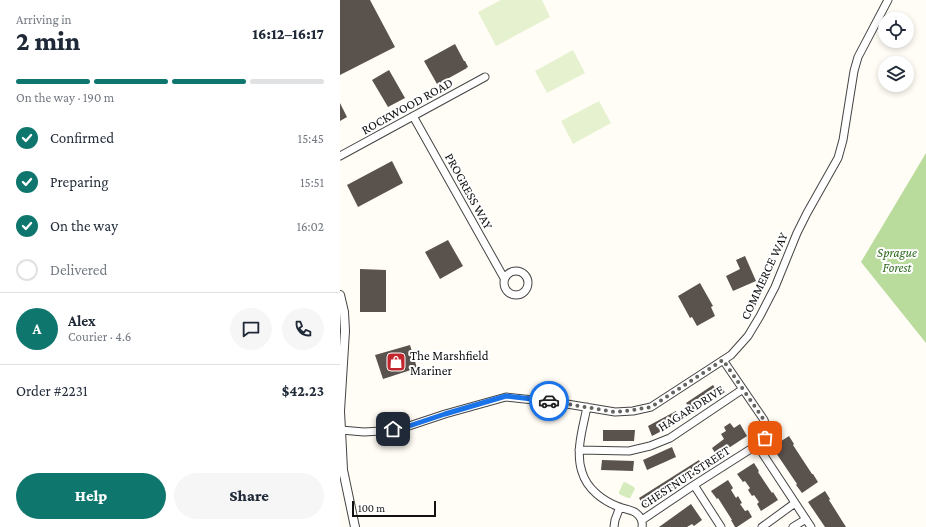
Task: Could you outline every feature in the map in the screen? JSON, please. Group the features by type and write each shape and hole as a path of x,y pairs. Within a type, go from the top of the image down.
{"street":[{"name":"COMMERCE WAY","path":"341,430 364,432 406,427 506,396 615,412 651,407 730,355 748,336 760,316 775,287 804,220 838,158 843,140 854,71 858,57 888,0"},
{"name":"ROCKWOOD ROAD","path":"340,156 485,77"},
{"name":"PROGRESS WAY","path":"413,116 504,278"},
{"path":"340,295 344,312 345,331 341,397 343,470 355,527"},
{"name":"CHESTNUT STREET","path":"642,524 694,485 757,445 765,438 767,430 764,420 723,360"},
{"name":"HAGAR DRIVE","path":"579,450 629,451 650,446 670,438 743,389"},
{"path":"587,407 579,450 579,460 586,482 600,497 610,503 636,513 642,524"},
{"path":"757,445 812,527"},
{"path":"694,485 721,527"},
{"path":"762,527 796,503"},
{"path":"614,527 614,520 620,507"},
{"path":"794,527 806,519"}],"green space":[{"path":"501,0 542,0 550,17 496,46 478,12"},
{"path":"573,50 585,73 547,93 535,71"},
{"path":"599,101 611,123 573,144 561,121"},
{"name":"Sprague Forest","path":"926,153 926,343 861,262"},
{"path":"625,482 635,489 630,498 619,494 623,483"}],"building":[{"path":"340,0 370,0 395,47 340,75"},
{"path":"455,44 468,67 437,84 424,61"},
{"path":"389,70 405,98 388,107 372,80"},
{"path":"340,103 347,117 340,121"},
{"path":"392,161 403,183 358,207 347,185"},
{"path":"448,240 463,266 440,279 425,252"},
{"path":"745,256 756,281 733,291 726,276 740,269 736,260"},
{"path":"360,269 386,270 386,312 360,312"},
{"path":"700,283 713,306 711,307 715,316 697,326 692,317 690,318 678,296"},
{"name":"The Marshfield Mariner","path":"410,345 417,368 383,379 375,355"},
{"path":"713,385 720,395 693,413 686,403"},
{"path":"676,411 681,421 652,436 648,426"},
{"path":"730,423 734,428 740,424 747,436 718,455 712,448 724,439 721,434 726,431 724,427"},
{"path":"603,430 635,430 634,441 603,441"},
{"path":"789,436 794,444 793,445 818,482 802,493 772,447"},
{"path":"672,447 676,457 647,470 643,460"},
{"path":"602,460 634,461 633,471 601,470"},
{"path":"699,460 704,469 645,508 639,498"},
{"path":"754,463 759,471 758,472 778,500 761,511 757,504 759,502 748,490 750,488 737,474"},
{"path":"728,480 733,488 731,490 736,498 738,496 742,503 740,504 745,511 748,510 752,517 737,527 735,527 718,498 717,499 711,491"},
{"path":"825,491 846,527 825,527 808,502"},
{"path":"691,504 702,520 694,526 692,524 687,527 659,527"}],"way so far":[{"path":"549,401 615,412 651,407 723,360 764,420 767,430 765,438"}],"place":[{"name":"The Marshfield Mariner","path":"396,362"}],"route":[{"path":"393,429 406,427 506,396 549,401"}]}
